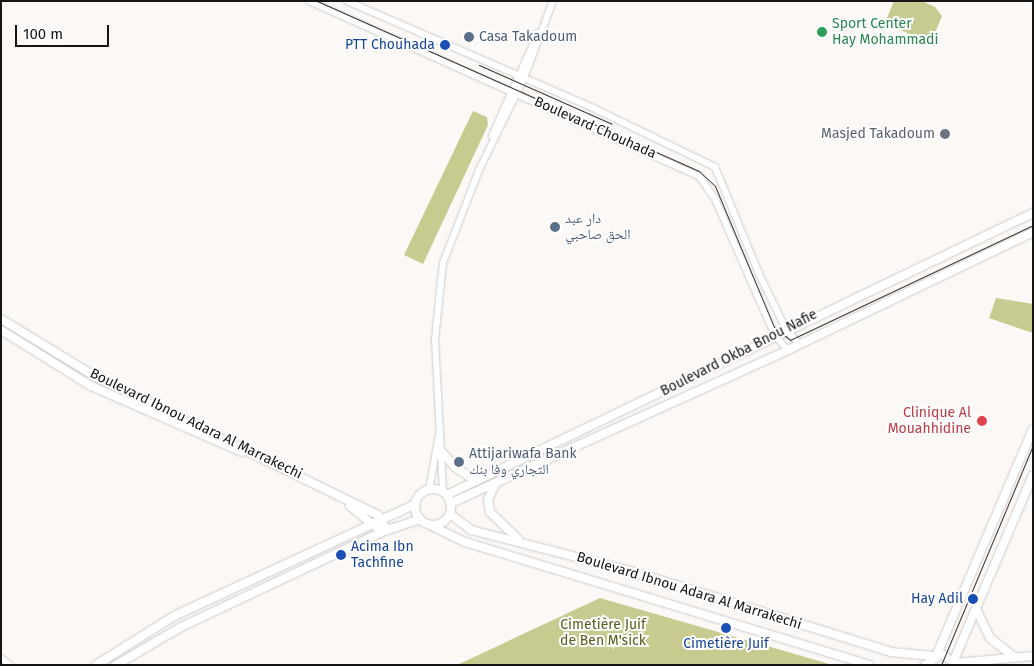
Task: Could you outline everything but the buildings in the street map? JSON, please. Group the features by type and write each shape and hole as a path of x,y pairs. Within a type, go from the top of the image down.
{"main road":[{"name":"Boulevard Okba Bnou Nafie","path":"447,497 476,480 786,329 1033,213"},
{"name":"Boulevard Okba Bnou Nafie","path":"447,497 500,480 800,345 1033,232"},
{"name":"Boulevard Ibnou Adara Al Marrakechi","path":"1,319 96,378 266,457 380,523"},
{"name":"Boulevard Ibnou Adara Al Marrakechi","path":"1,330 91,386 265,463 380,523"},
{"path":"36,352 40,343"},
{"path":"926,665 935,655 1033,430"},
{"path":"442,452 455,467 476,480"},
{"path":"1033,474 956,663 1033,656"},
{"path":"500,480 489,495 490,512 522,542"},
{"path":"96,665 174,616 380,523 415,504 429,490 447,497 450,514 442,523 430,525 420,519 415,504"},
{"name":"Boulevard Ibnou Adara Al Marrakechi","path":"450,514 463,527 631,571 892,652 935,655 956,663"},
{"path":"116,665 181,627 385,531 420,519"},
{"path":"380,523 385,531"},
{"name":"Boulevard Ibnou Adara Al Marrakechi","path":"430,525 460,540 870,665"},
{"path":"977,611 990,638 1014,657"}],"street":[{"name":"Boulevard Chouhada","path":"309,1 518,93 699,176 711,192 775,336 788,350"},
{"name":"Boulevard Chouhada","path":"346,1 521,77 715,167 786,329 800,345"},
{"path":"488,149 518,93 521,77 553,1"},
{"path":"447,497 440,434 435,339 443,263 510,90 521,77"},
{"path":"429,490 440,434"},
{"path":"1,658 10,665"}],"green space":[{"path":"894,1 922,1 935,7 942,16 932,40 925,41 885,23"},
{"path":"473,111 487,117 488,125 423,264 404,255"},
{"path":"996,298 1033,304 1033,333 989,318"},
{"name":"Cimetière Juif de Ben M'sick","path":"600,598 833,665 457,665"}],"tram line":[{"path":"317,1 699,171 715,186 774,327 790,340 1033,225"},
{"path":"479,65 612,124"},
{"path":"941,665 1033,445"}],"place":[{"name":"Sport Center Hay Mohammadi","path":"822,32"},
{"name":"Casa Takadoum","path":"469,37"},
{"name":"PTT Chouhada","path":"445,45"},
{"name":"Masjed Takadoum","path":"945,134"},
{"name":"دار عبد الحق صاحبي","path":"555,227"},
{"name":"Clinique Al Mouahhidine","path":"982,421"},
{"name":"Attijariwafa Bank التجاري وفا بنك","path":"459,462"},
{"name":"Acima Ibn Tachfine","path":"341,555"},
{"name":"Hay Adil","path":"973,599"},
{"name":"Cimetière Juif","path":"726,628"}]}
